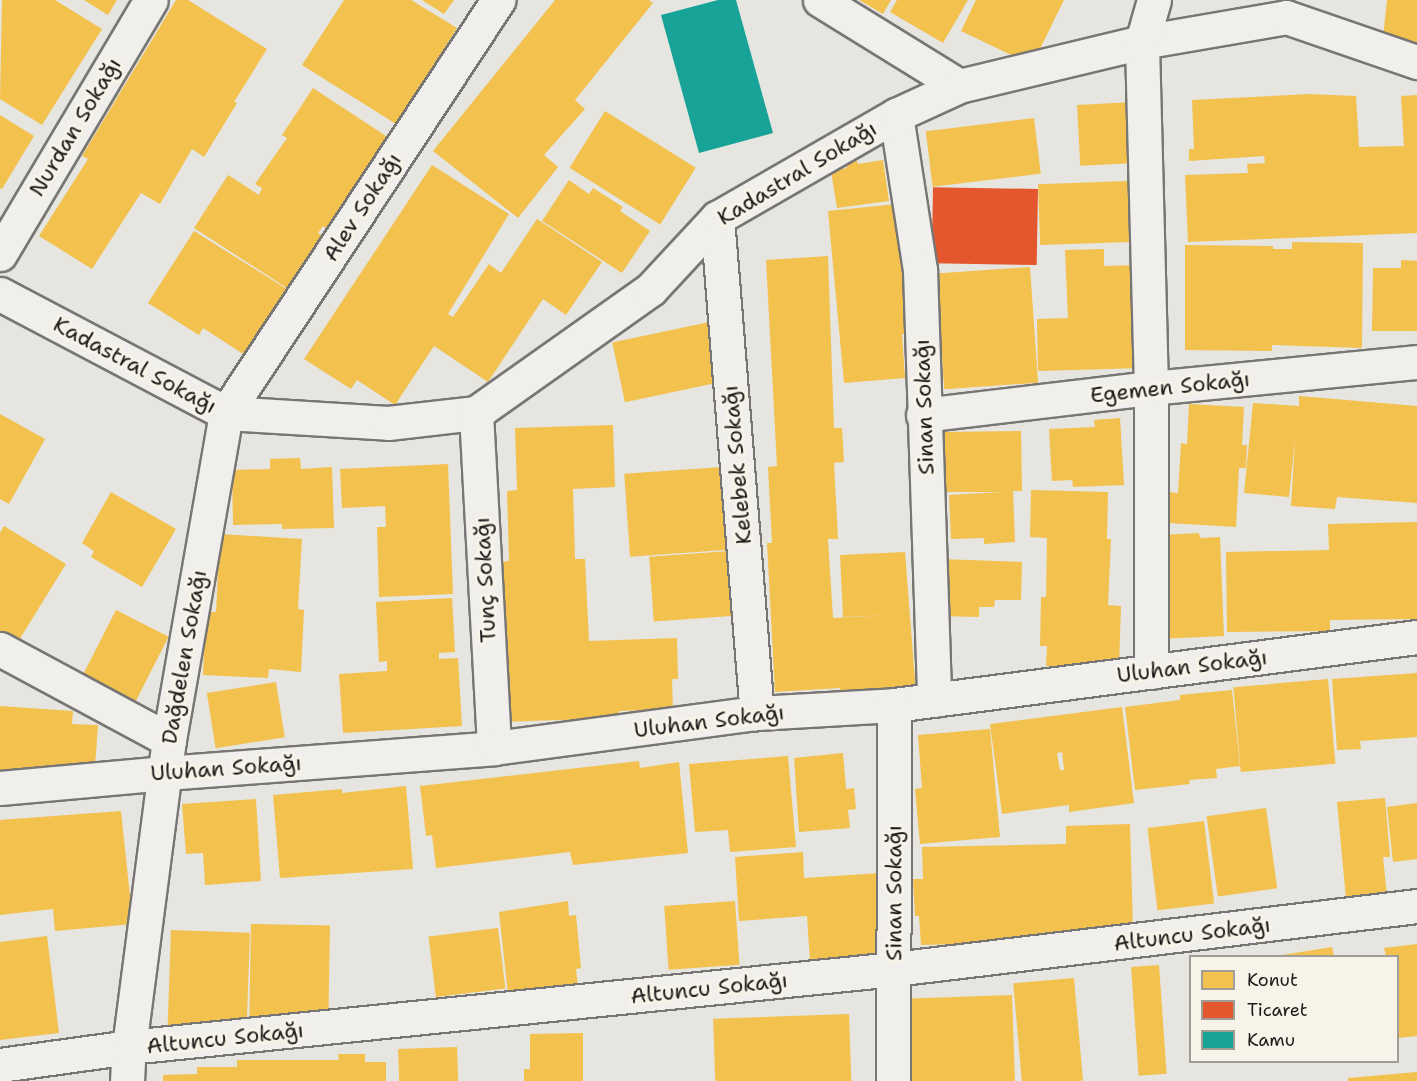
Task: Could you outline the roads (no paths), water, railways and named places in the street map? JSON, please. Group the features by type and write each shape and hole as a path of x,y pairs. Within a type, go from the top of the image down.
{"street":[{"name":"Nurdan Sokağı","path":"0,254 151,0"},
{"name":"Alev Sokağı","path":"226,413 498,0"},
{"path":"820,0 959,86"},
{"path":"1151,672 1151,388 1142,42 1154,0"},
{"path":"1286,17 1313,0"},
{"name":"Kadastral Sokağı","path":"0,294 226,413 388,423 476,412 651,289 717,218 896,115 959,86 1142,42 1286,17 1417,62"},
{"name":"Sinan Sokağı","path":"896,115 920,270 934,700"},
{"name":"Kelebek Sokağı","path":"717,218 757,713"},
{"name":"Egemen Sokağı","path":"923,415 1151,388 1417,362"},
{"name":"Tunç Sokağı","path":"476,412 494,748"},
{"name":"Dağdelen Sokağı","path":"127,1081 129,1047 169,740 226,413"},
{"name":"Uluhan Sokağı","path":"0,788 494,748 757,713 894,705 1417,637"},
{"path":"0,650 169,740"},
{"name":"Sinan Sokağı","path":"893,1081 894,705"},
{"name":"Altuncu Sokağı","path":"0,1065 129,1047 894,969 1417,906"}]}
